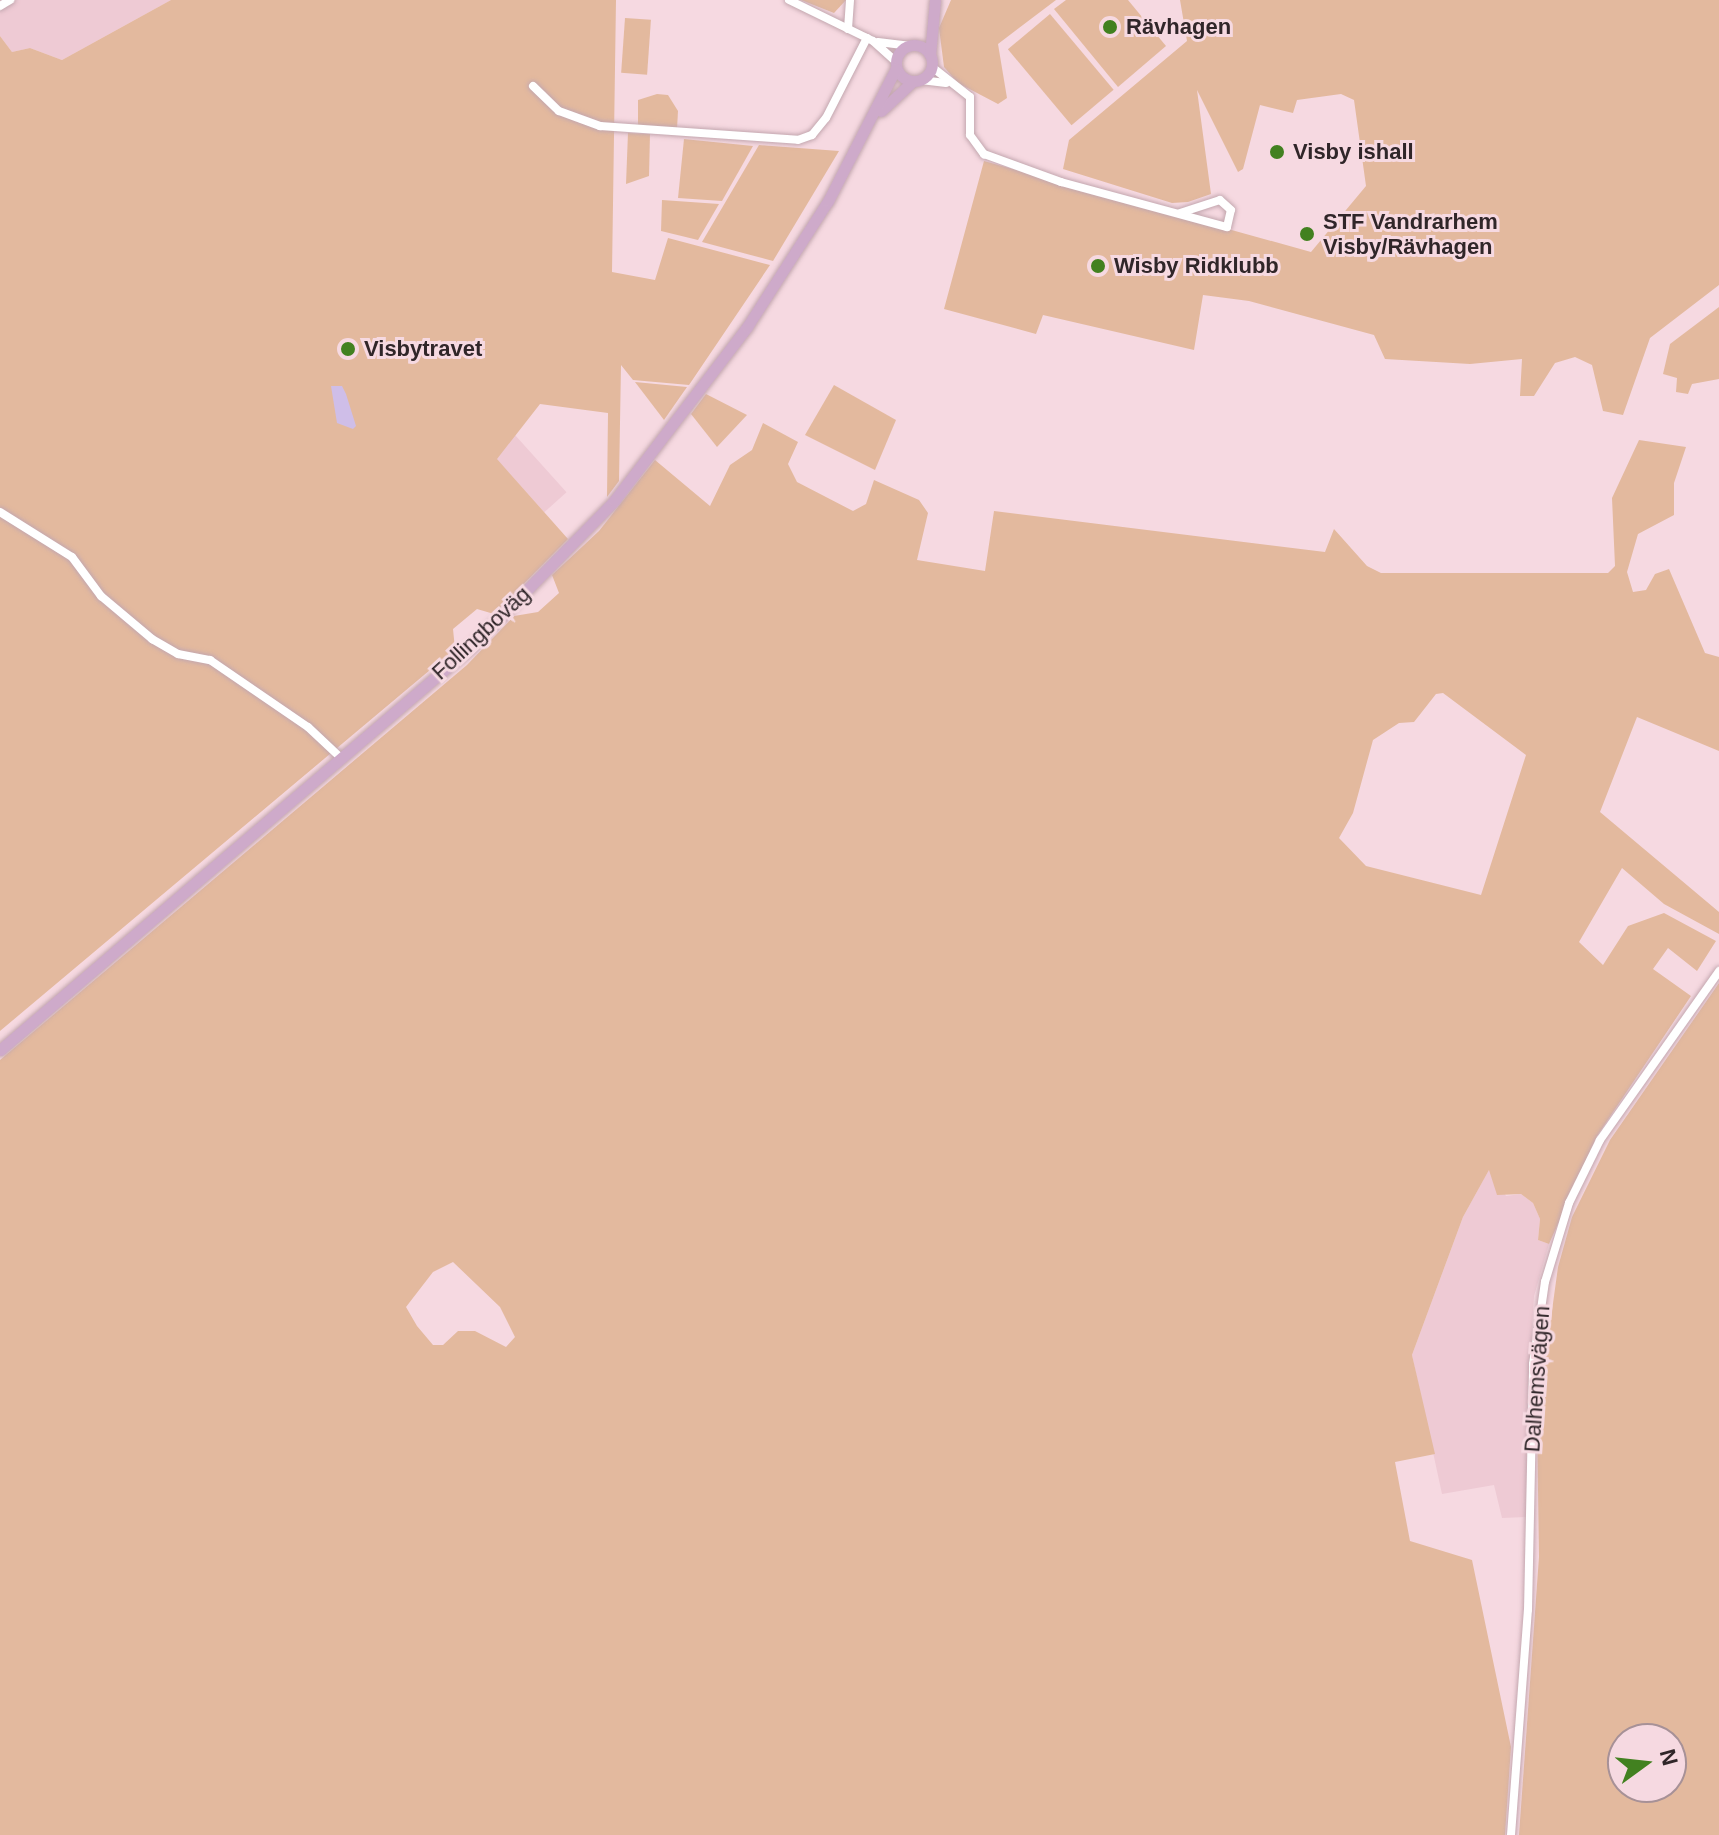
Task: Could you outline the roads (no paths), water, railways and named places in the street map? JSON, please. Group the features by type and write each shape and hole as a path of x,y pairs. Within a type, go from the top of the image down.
{"main road":[{"path":"931,61 912,45 935,0"},
{"path":"931,61 935,0"},
{"name":"Follingboväg","path":"0,1050 472,646 614,501 747,327 866,130 896,65 912,45"},
{"name":"Follingboväg","path":"866,130 917,80 931,61"},
{"path":"896,65 917,80"}],"street":[{"path":"0,6 10,0"},
{"path":"789,0 870,39 912,45"},
{"path":"848,29 850,0"},
{"path":"870,39 896,65"},
{"path":"533,86 559,111 600,126 798,140 812,135 826,118 870,39"},
{"path":"931,61 947,83 970,97 970,135 984,154 1061,182 1227,227 1231,210 1220,200 1180,213"},
{"path":"917,80 947,83"},
{"path":"0,512 72,557 101,596 152,639 178,654 210,660 308,727 340,757"},
{"name":"Dalhemsvägen","path":"1511,1835 1528,1610 1533,1364 1545,1282 1569,1203 1600,1140 1719,971"}],"place":[{"name":"Rävhagen","path":"1110,27"},
{"name":"Visby ishall","path":"1277,152"},
{"name":"STF Vandrarhem Visby/Rävhagen","path":"1307,234"},
{"name":"Wisby Ridklubb","path":"1098,266"},
{"name":"Visbytravet","path":"348,349"}]}
